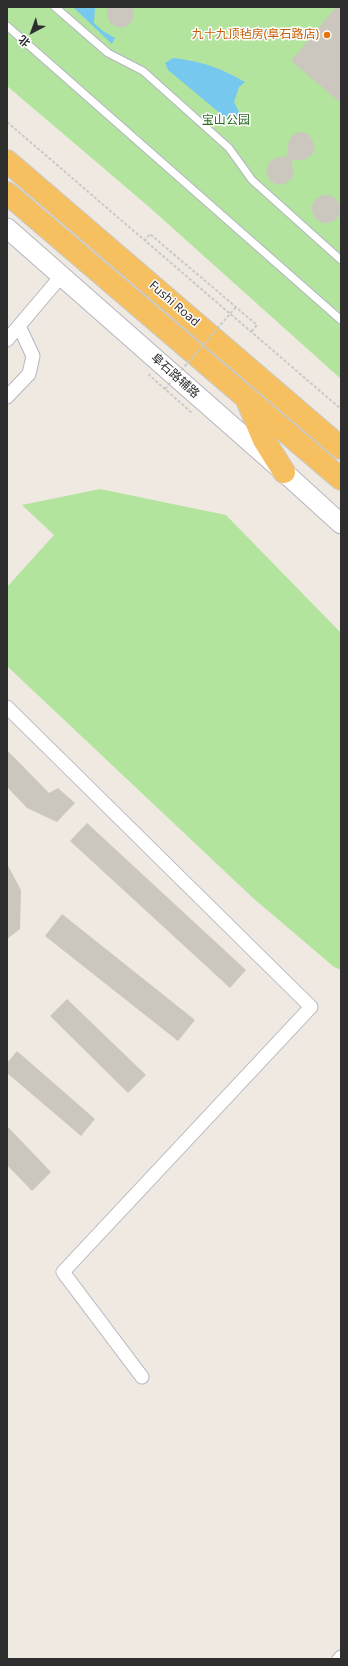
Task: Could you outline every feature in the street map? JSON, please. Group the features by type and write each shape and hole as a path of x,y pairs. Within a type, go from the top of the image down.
{"highway":[{"name":"Fushi Road","path":"7,161 341,448"},
{"name":"Fushi Road","path":"7,193 245,395 341,479"},
{"path":"245,395 264,440 284,472"}],"main road":[{"name":"阜石路辅路","path":"7,228 62,275 341,524"}],"street":[{"path":"7,340 62,275"},
{"path":"7,397 29,374 34,356 19,326"},
{"path":"7,707 311,1007 63,1272 142,1377"}],"lane":[{"path":"55,7 108,53 143,71 229,148 252,180 341,260"},
{"path":"7,26 341,320"}],"path":[{"path":"7,122 341,409"},
{"path":"144,241 150,234 236,307 257,325 251,332"},
{"path":"148,375 165,389 236,307"}],"green space":[{"name":"宝山公园","path":"7,7 341,7 341,379 148,206 7,86"},
{"path":"100,489 226,515 341,633 341,970 334,967 253,898 7,666 7,587 54,535 22,505"}],"water":[{"path":"73,7 95,7 94,23 103,31 115,38 112,44"},
{"path":"173,58 194,61 210,66 227,72 245,82 239,87 234,102 239,112 248,116 233,124 168,70 165,63"}],"building":[{"path":"108,7 132,7 134,15 131,23 127,26 119,28 111,24 107,16"},
{"name":"九十九顶毡房(阜石路店)","path":"336,7 341,7 341,103 291,61"},
{"path":"296,133 306,133 312,139 315,147 312,155 304,160 292,160 293,176 287,183 279,185 270,181 266,173 268,164 275,158 287,156 289,139"},
{"path":"326,195 336,199 340,209 336,219 326,223 316,219 312,209 316,199"},
{"path":"7,750 49,793 58,788 75,803 57,822 27,808 7,787"},
{"path":"87,823 246,970 230,988 70,841"},
{"path":"7,864 21,890 20,929 7,939"},
{"path":"62,914 195,1020 178,1041 45,936"},
{"path":"67,999 146,1075 128,1093 50,1016"},
{"path":"17,1051 95,1119 81,1136 7,1073 7,1063"},
{"path":"7,1126 51,1172 32,1191 7,1165"}],"place":[{"name":"九十九顶毡房(阜石路店)","path":"327,35"}]}
